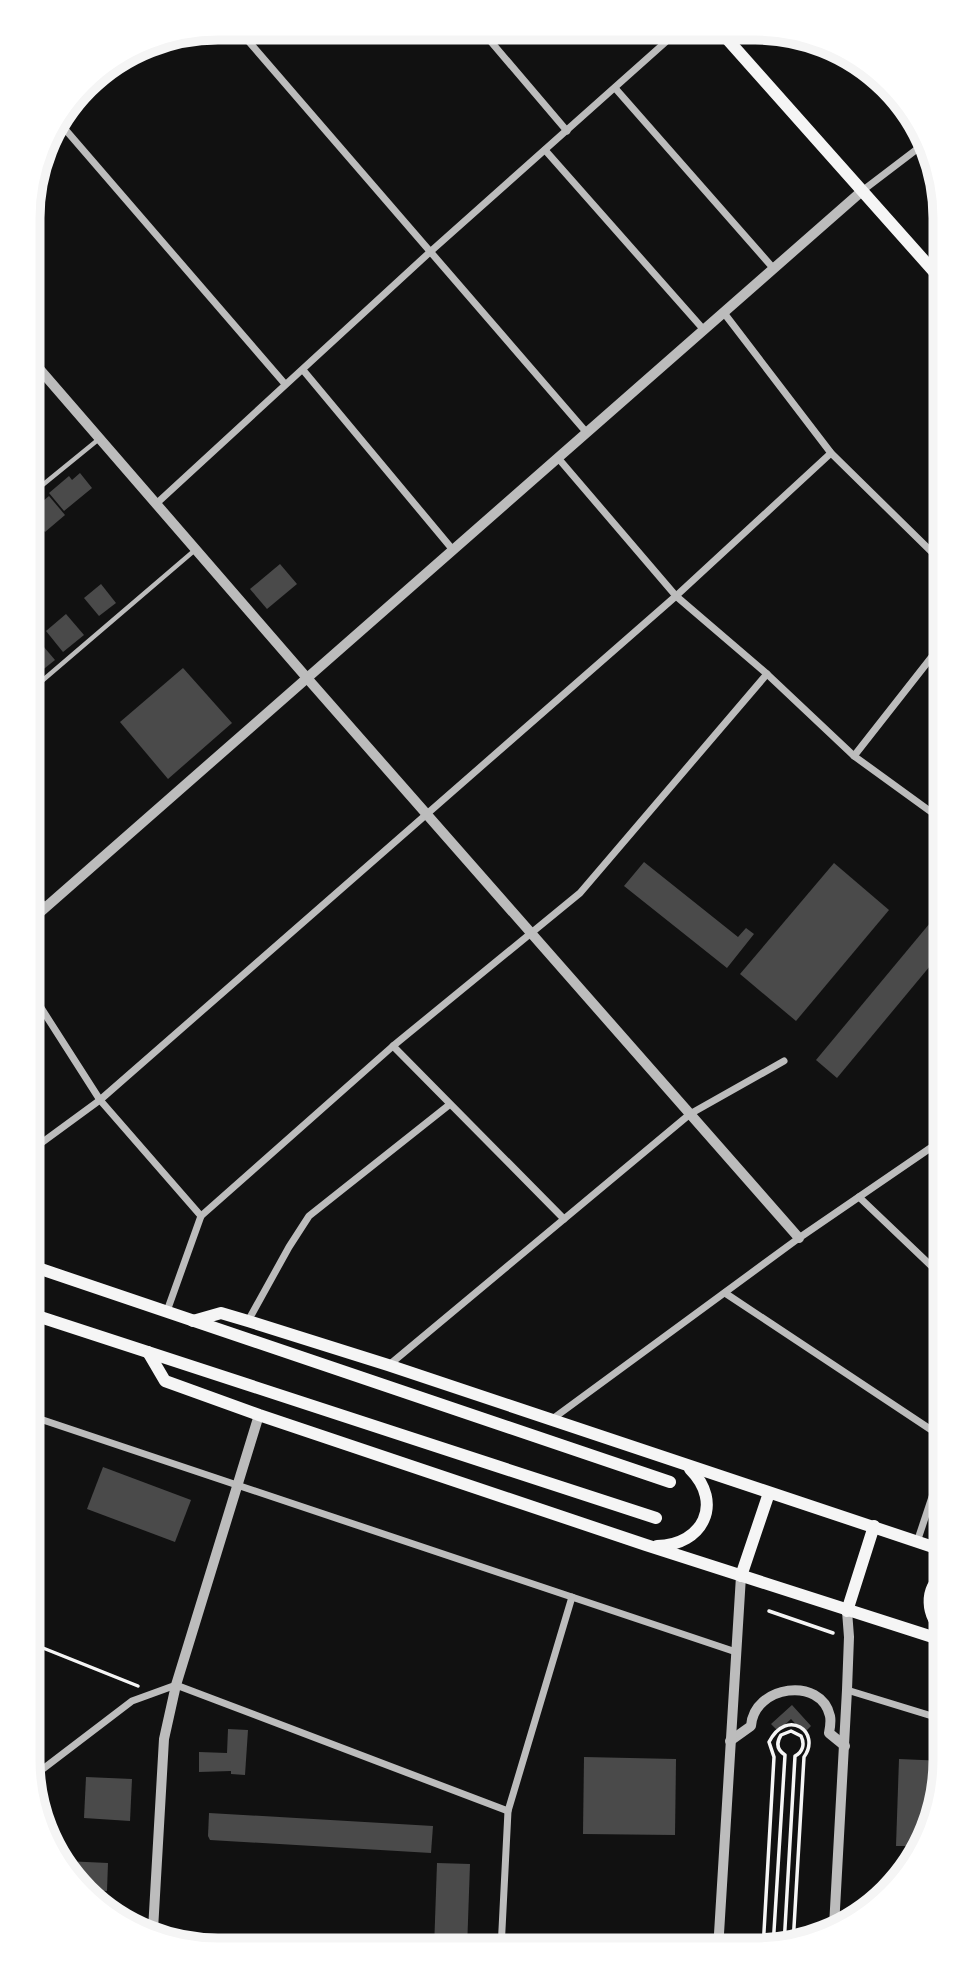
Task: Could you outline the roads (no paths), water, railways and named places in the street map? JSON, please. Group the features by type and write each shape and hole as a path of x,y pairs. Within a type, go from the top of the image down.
{"main road":[{"path":"728,40 933,271"},
{"path":"40,1269 670,1482"},
{"path":"193,1321 221,1313 248,1321 388,1365 932,1547"},
{"path":"40,1317 656,1518"},
{"path":"148,1352 165,1381 646,1545 932,1637"},
{"path":"646,1545 672,1546 686,1541 697,1531 704,1518 707,1504 705,1490 699,1478 689,1467 675,1462"},
{"path":"741,1576 769,1493"},
{"path":"847,1611 874,1526"},
{"path":"932,1587 929,1596 932,1618"}],"street":[{"path":"247,40 587,433"},
{"path":"490,40 567,131"},
{"path":"156,504 430,252 668,40"},
{"path":"615,88 774,269"},
{"path":"64,128 285,384"},
{"path":"41,911 862,191 918,149"},
{"path":"545,150 704,330"},
{"path":"724,313 831,453 933,553"},
{"path":"303,370 453,550"},
{"path":"41,371 799,1238"},
{"path":"40,1144 100,1100 676,596 831,453"},
{"path":"558,458 676,596 767,674 854,756 933,813"},
{"path":"854,756 933,656"},
{"path":"167,1311 201,1216 393,1046 580,893 767,674"},
{"path":"41,902 45,907"},
{"path":"40,1007 100,1100 201,1216"},
{"path":"393,1046 564,1219"},
{"path":"388,1365 690,1114 784,1061"},
{"path":"248,1321 309,1216 449,1105"},
{"path":"551,1421 799,1238 932,1147"},
{"path":"859,1197 932,1267"},
{"path":"725,1293 932,1431"},
{"path":"153,1925 164,1739 176,1685 259,1415"},
{"path":"40,1419 736,1652"},
{"path":"917,1543 932,1497"},
{"path":"719,1938 741,1576"},
{"path":"501,1938 509,1811 572,1597"},
{"path":"835,1918 845,1746 849,1637 847,1611"},
{"path":"41,1770 132,1701 176,1685 509,1811"},
{"path":"847,1689 932,1716"},
{"path":"730,1741 751,1726 752,1714 762,1701 780,1691 801,1690 821,1699 830,1716 829,1733 845,1746"}],"lane":[{"path":"41,487 100,439"},
{"path":"41,682 195,549"}]}
